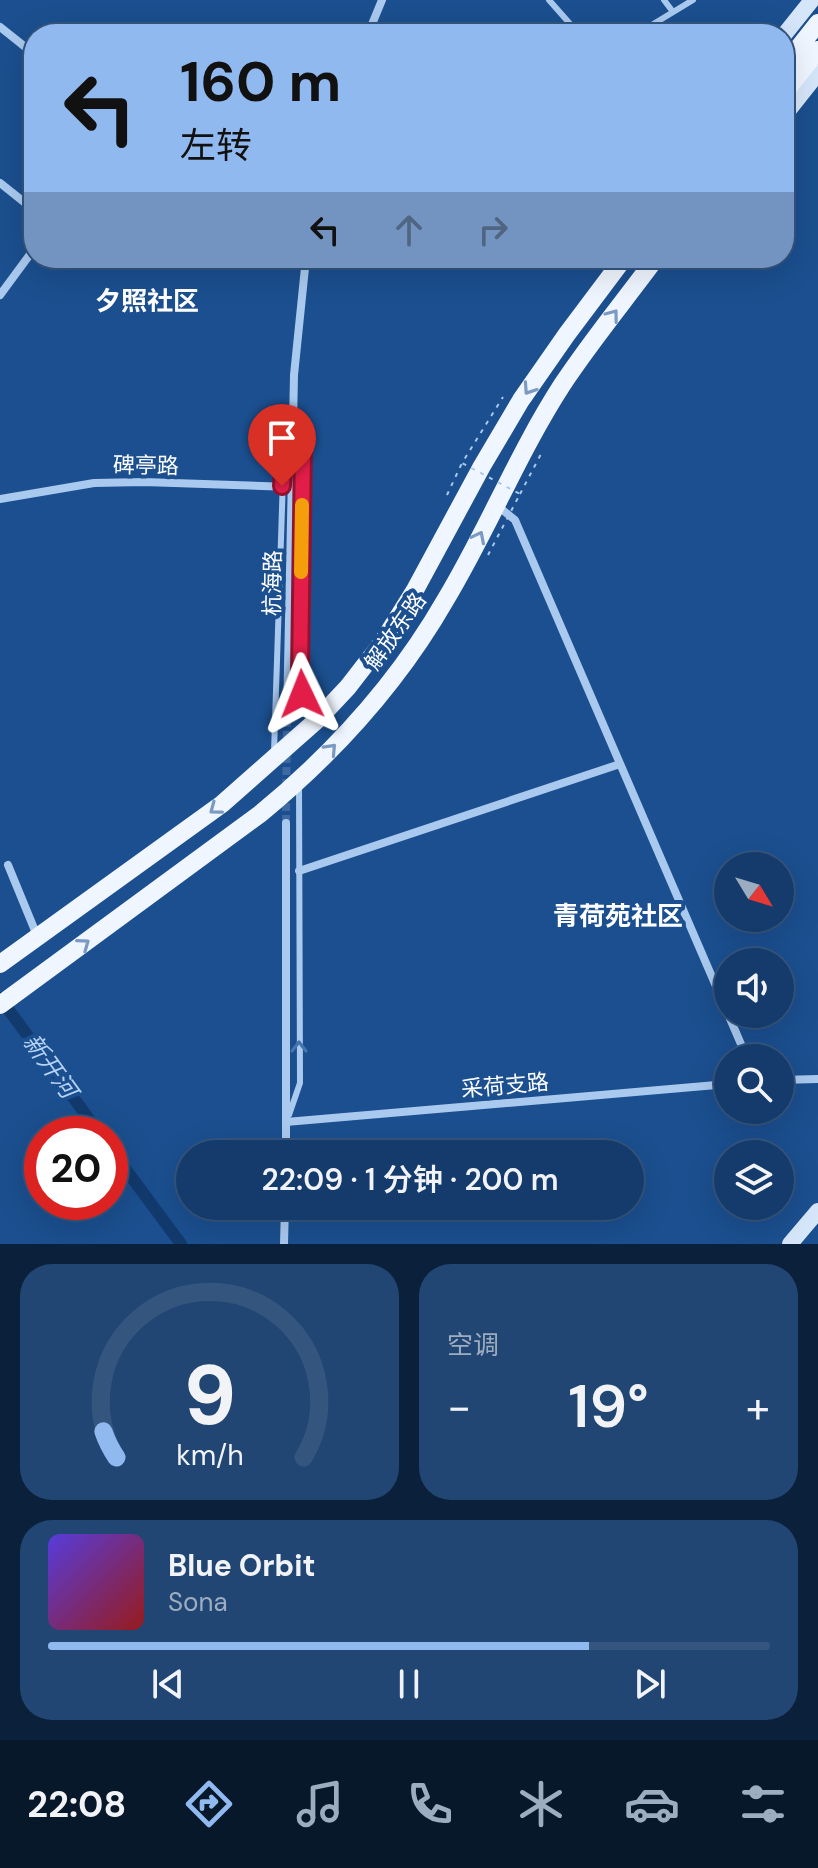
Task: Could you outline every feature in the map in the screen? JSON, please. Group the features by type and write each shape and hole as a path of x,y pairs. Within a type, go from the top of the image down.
{"main road":[{"path":"793,24 812,0"},
{"path":"794,53 818,23"},
{"path":"794,80 818,50"},
{"path":"794,103 818,73"},
{"name":"解放东路","path":"0,964 222,804 317,720 348,687 382,643 415,590 521,400 616,268"},
{"name":"解放东路","path":"0,1005 260,814 299,783 350,729 417,648 562,384 649,268"},
{"path":"790,1244 818,1211"}],"street":[{"path":"372,24 382,0"},
{"path":"0,27 24,46"},
{"path":"0,183 24,202"},
{"path":"0,295 24,263"},
{"name":"杭海路","path":"287,717 287,487 305,268"},
{"name":"碑亭路","path":"0,499 94,483 287,487"},
{"path":"495,504 515,520 714,982"},
{"path":"299,871 620,764"},
{"path":"286,823 286,1140"},
{"path":"8,865 38,938"},
{"path":"794,1080 818,1079"},
{"name":"采荷支路","path":"286,1122 714,1085"},
{"path":"284,1244 285,1220"}],"lane":[{"path":"549,0 570,24"},
{"path":"664,0 673,12"},
{"path":"653,24 693,0"},
{"path":"293,425 303,447 300,675 302,694 317,720"},
{"path":"274,758 287,487"},
{"path":"286,1122 300,1083 299,783"}],"path":[{"path":"447,495 462,463 503,397"},
{"path":"488,555 541,454"},
{"path":"462,463 520,494"}],"waterway":[{"name":"新开河","path":"0,998 87,1116"},
{"name":"新开河","path":"128,1172 181,1244"}],"tunnel":[{"path":"286,823 287,717"}],"slow traffic":[{"path":"301,572 302,505"}],"district":[{"name":"夕照社区","path":"147,301"},
{"name":"青荷苑社区","path":"618,916"}],"route":[{"path":"282,486 284,447 293,425 303,447 302,694"}]}
